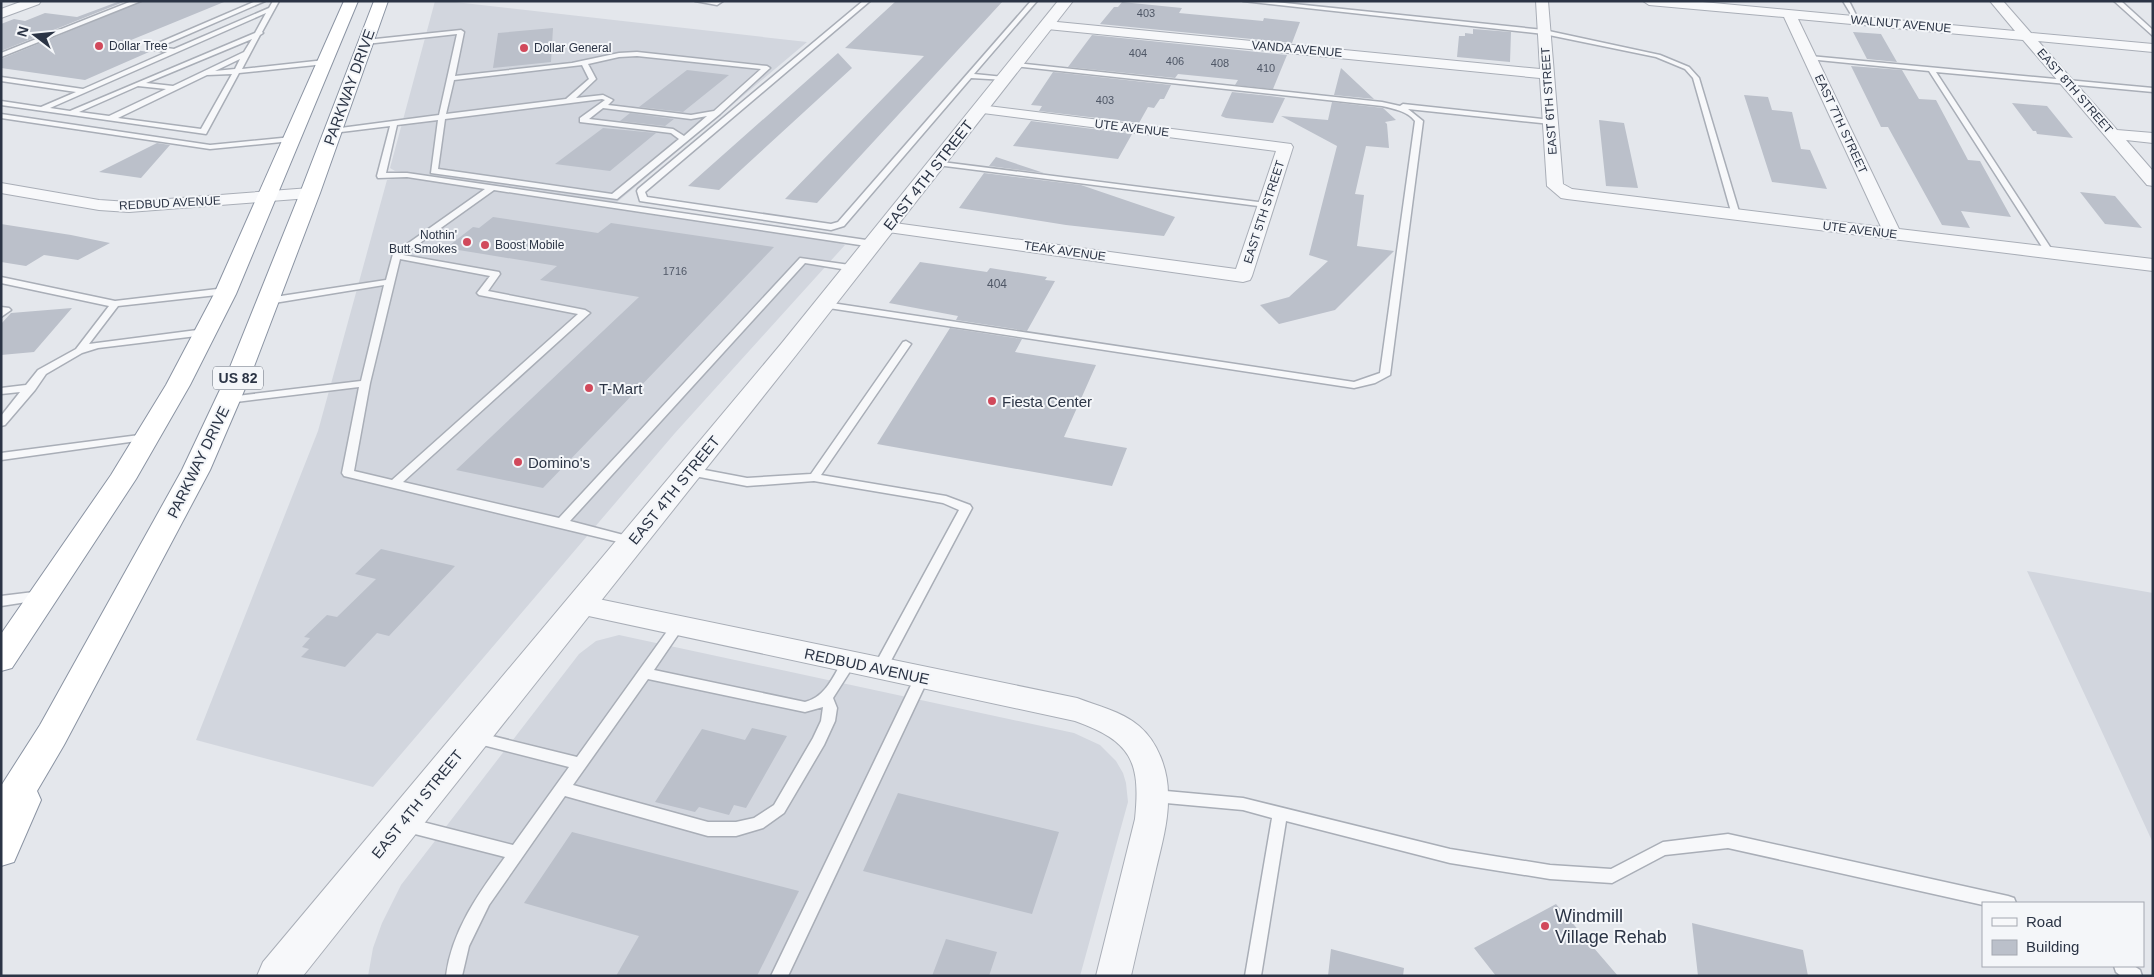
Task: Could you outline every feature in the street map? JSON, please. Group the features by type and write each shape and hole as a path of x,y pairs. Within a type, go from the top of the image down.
{"highway":[{"name":"PARKWAY DRIVE","path":"1,659 122,479 205,332 226,291 351,1"},
{"name":"PARKWAY DRIVE","path":"1,818 52,735 196,470 228,400 268,300 381,1"},
{"path":"1,850 52,735"}],"street":[{"path":"1,14 35,1"},
{"name":"EAST 4TH STREET","path":"277,976 825,304 1066,1"},
{"name":"EAST 6TH STREET","path":"1542,1 1555,186 1567,194"},
{"name":"WALNUT AVENUE","path":"1648,1 1696,3 1789,14 2153,48"},
{"name":"EAST 8TH STREET","path":"1996,1 2153,181"},
{"name":"EAST 7TH STREET","path":"1789,14 1893,234"},
{"name":"VANDA AVENUE","path":"1047,24 1547,74"},
{"name":"UTE AVENUE","path":"980,109 1285,147"},
{"path":"2112,134 2153,138"},
{"name":"EAST 5TH STREET","path":"1243,276 1285,147"},
{"name":"REDBUD AVENUE","path":"1,188 99,205 129,208 310,193"},
{"name":"UTE AVENUE","path":"1567,194 2153,265"},
{"name":"TEAK AVENUE","path":"880,235 1243,276"},
{"name":"REDBUD AVENUE","path":"579,605 922,677 1101,717 1129,735 1143,752 1150,765 1154,796"},
{"path":"1113,976 1147,841 1154,796"}],"lane":[{"path":"1,55 138,1"},
{"path":"174,51 152,48 262,1"},
{"path":"1,103 203,132 260,33 276,1"},
{"path":"698,1 717,3 720,1"},
{"path":"868,1 642,191 644,199 831,227 841,224 1034,1"},
{"path":"1246,1 1517,28 1617,46 1672,60 1687,68 1696,78 1736,215"},
{"path":"1846,1 1857,20"},
{"path":"2117,1 2153,34"},
{"path":"42,109 272,9"},
{"path":"366,42 461,32 442,117 434,171 614,197 767,68 637,54 619,55 584,63 451,78"},
{"path":"70,114 260,33"},
{"path":"109,119 248,53"},
{"path":"1810,58 2153,90"},
{"path":"200,75 325,62"},
{"path":"569,100 593,78 584,63"},
{"path":"1931,69 2050,253"},
{"path":"970,76 1010,72 1382,104 1550,122"},
{"path":"1,79 84,91 137,84 173,88"},
{"path":"333,131 603,97 610,100 583,120 673,131 684,139"},
{"path":"825,304 1354,385 1371,381 1385,375 1419,121 1415,115 1403,108 1382,104"},
{"path":"601,106 691,117 717,112"},
{"path":"1,116 210,147 292,139"},
{"path":"394,123 381,176 408,176 880,235"},
{"path":"937,163 1266,205"},
{"path":"492,188 396,256 365,383 348,474 562,523 631,542"},
{"path":"393,485 585,314 482,293 496,274 396,256"},
{"path":"562,523 803,260 854,268"},
{"path":"1,280 115,304 226,291"},
{"path":"268,300 389,282"},
{"path":"79,351 115,304"},
{"path":"1,310 6,310 1,314"},
{"path":"1,423 42,372 79,351 96,345 205,332"},
{"path":"814,477 906,344"},
{"path":"228,400 365,383"},
{"path":"1,391 31,388"},
{"path":"1,457 147,437"},
{"path":"689,471 747,482 814,477 938,498 966,508 880,668"},
{"path":"1,601 43,596"},
{"path":"454,976 455,962 468,926 483,900 678,626"},
{"path":"644,673 805,707 816,706 827,699 849,662"},
{"path":"779,976 922,677"},
{"path":"562,789 708,829 736,829 758,823 779,809 819,741 828,721 830,708 827,699"},
{"path":"472,737 580,764"},
{"path":"1154,796 1244,804 1450,856 1550,872 1612,876 1663,849 1728,841 2003,902"},
{"path":"1253,976 1280,813"},
{"path":"400,824 517,853"},
{"path":"2123,967 2134,976"}],"shaded area":[{"path":"435,1 807,42 616,203 395,171 390,168"},
{"path":"402,177 839,242 845,245 675,433 373,787 196,740 318,431 387,180"},
{"path":"2027,571 2153,593 2153,843 2097,721"},
{"path":"619,635 1074,733 1100,745 1116,761 1123,773 1128,802 1080,976 368,976 373,948 382,923 401,885 579,654 596,641"}],"building":[{"path":"120,1 126,1 1,51 1,24 14,19 25,21 45,13 77,17"},
{"path":"143,1 224,2 114,47 149,52 85,80 1,68 1,59"},
{"path":"896,1 1003,1 817,203 785,199 924,56 845,48"},
{"path":"1122,2 1182,8 1179,13 1263,21 1264,18 1300,22 1292,43 1100,24 1114,7 1118,7"},
{"name":"Dollar General","path":"553,28 551,62 493,68 498,33"},
{"path":"1473,29 1511,32 1510,62 1457,57 1459,36 1465,36 1465,33 1473,34"},
{"path":"1853,32 1881,34 1897,62 1867,59"},
{"path":"1092,35 1287,55 1273,89 1235,85 1238,80 1178,74 1175,78 1068,67"},
{"path":"838,53 852,68 719,190 688,186"},
{"path":"1851,66 1902,70 1919,99 1936,100 1968,160 1980,161 2011,217 1961,211 1970,228 1942,225 1888,127 1881,127"},
{"path":"1341,68 1374,99 1334,95"},
{"path":"687,70 729,75 683,112 639,107"},
{"path":"1053,72 1171,85 1164,99 1160,99 1154,108 1148,107 1139,123 1039,111 1042,106 1031,105"},
{"path":"1232,92 1285,98 1273,123 1226,118 1221,116"},
{"path":"1744,95 1768,97 1772,110 1792,112 1801,149 1810,150 1827,189 1772,182"},
{"path":"1332,102 1383,108 1396,120 1385,122 1387,124 1389,148 1366,146 1355,194 1364,195 1357,246 1394,251 1335,310 1279,324 1260,305 1289,297 1328,261 1309,255 1337,146 1281,116 1328,120"},
{"path":"2012,103 2047,106 2073,138 2037,134"},
{"path":"630,113 674,119 665,126 620,121"},
{"path":"1599,120 1624,123 1638,188 1606,186"},
{"path":"1031,121 1132,134 1118,159 1013,146"},
{"path":"603,128 656,133 610,171 555,164"},
{"path":"157,143 170,145 141,178 99,172"},
{"path":"996,157 1044,173 989,166"},
{"path":"984,173 1081,185 1175,217 1164,236 1066,225 959,208"},
{"path":"2080,192 2115,196 2142,228 2105,224"},
{"path":"493,217 598,233 611,223 774,247 543,488 456,470 639,297 540,280 557,266 446,248 473,227 479,228"},
{"path":"1,224 110,243 78,260 44,255 26,266 1,262"},
{"path":"920,262 987,272 990,268 1047,277 1045,280 1055,281 1027,331 956,320 958,316 889,303"},
{"path":"72,308 34,352 1,355 1,324 11,313"},
{"name":"Fiesta Center","path":"950,328 1022,339 1015,352 1096,365 1064,437 1127,448 1112,486 877,444"},
{"path":"381,549 455,566 389,636 377,633 345,667 301,657 309,649 302,647 310,638 304,637 327,615 337,617 376,579 355,574"},
{"path":"752,728 787,736 746,808 734,805 729,815 699,807 695,812 655,802 702,729 745,740"},
{"path":"898,793 1059,832 1032,914 863,871"},
{"path":"572,832 799,891 757,976 616,976 639,936 524,903"},
{"name":"Windmill Village Rehab","path":"1556,904 1618,976 1496,976 1474,948"},
{"name":"Windmill Village Rehab","path":"1692,923 1803,950 1808,976 1698,976"},
{"path":"946,939 997,952 989,976 932,976"},
{"path":"1331,949 1404,968 1403,976 1328,976"}],"place":[{"name":"Dollar Tree","path":"99,46"},
{"name":"Dollar General","path":"524,48"},
{"name":"Nothin' Butt Smokes","path":"467,242"},
{"name":"Boost Mobile","path":"485,245"},
{"name":"T-Mart","path":"589,388"},
{"name":"Fiesta Center","path":"992,401"},
{"name":"Domino's","path":"518,462"},
{"name":"Windmill Village Rehab","path":"1545,926"}]}
